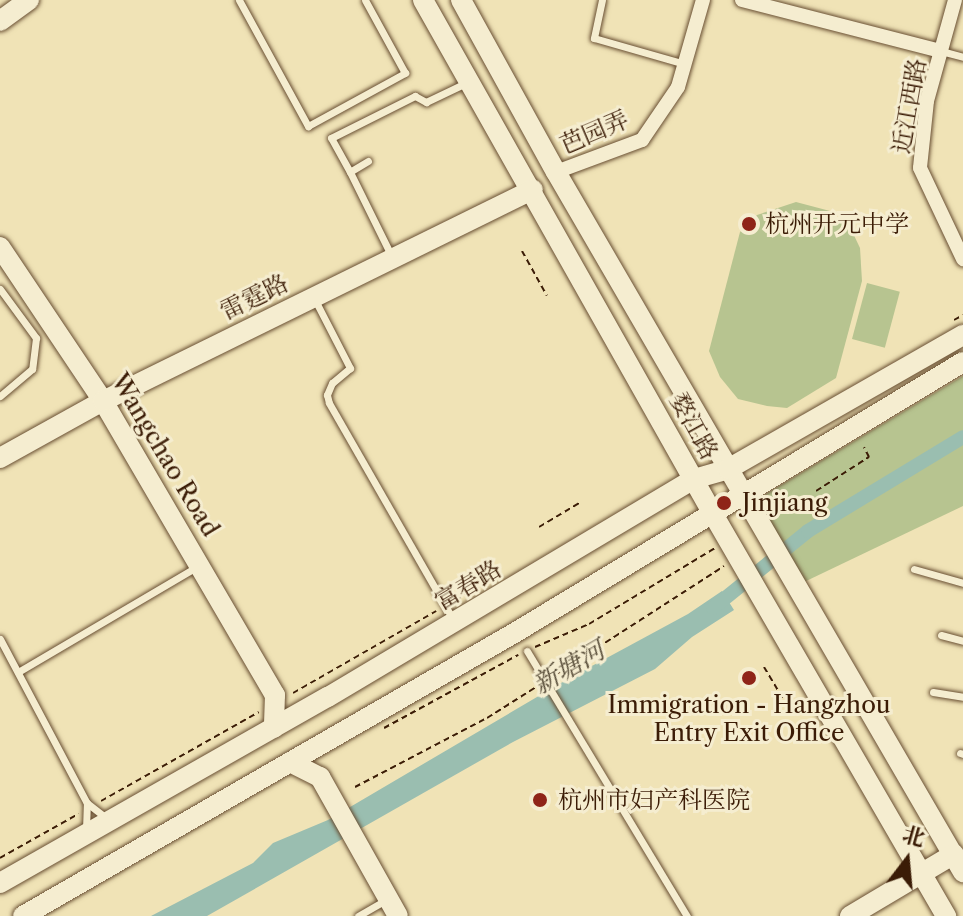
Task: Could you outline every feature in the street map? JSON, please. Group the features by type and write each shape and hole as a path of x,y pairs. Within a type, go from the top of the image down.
{"street":[{"path":"0,21 29,0"},
{"name":"婺江路","path":"423,0 533,189 713,514 946,916"},
{"name":"婺江路","path":"461,0 556,172 958,863"},
{"name":"芭园弄","path":"556,172 642,140 678,87 703,0"},
{"path":"742,0 941,51"},
{"name":"近江西路","path":"955,0 927,101 920,168 963,259"},
{"name":"雷霆路","path":"0,458 103,401 533,189"},
{"name":"Wangchao Road","path":"2,255 103,401 275,695"},
{"name":"富春路","path":"0,883 455,623 694,479 728,469 963,335"},
{"path":"23,916 713,514 963,362"},
{"path":"274,728 275,695 305,710"},
{"path":"323,742 324,783 393,907"},
{"path":"290,762 324,783"},
{"path":"850,916 920,874 958,863"}],"lane":[{"path":"239,0 308,126 405,73 365,0"},
{"path":"602,0 594,38 685,64"},
{"path":"941,51 963,57"},
{"path":"392,258 331,138 415,96 426,102 470,81"},
{"path":"350,172 368,161"},
{"path":"0,289 36,338 32,369 0,396"},
{"path":"313,297 350,368 332,383 327,395 329,403 455,623"},
{"path":"18,672 199,565"},
{"path":"914,569 963,583"},
{"path":"941,635 963,641"},
{"path":"0,639 87,803 110,821"},
{"path":"527,651 687,916"},
{"path":"933,692 963,697"},
{"path":"85,835 87,803"},
{"path":"358,916 393,907"}],"path":[{"path":"522,251 547,296"},
{"path":"816,491 869,457 864,447"},
{"path":"539,527 581,502"},
{"path":"384,728 527,651 589,624 704,557 727,536"},
{"path":"764,667 784,700"}],"green space":[{"path":"796,202 830,211 851,229 860,248 862,281 836,378 787,408 738,399 720,377 709,351 740,232 757,215"},
{"path":"867,283 900,292 885,348 852,339"},
{"path":"963,376 963,506 802,583 756,500"}],"shaded area":[{"path":"722,591 734,610 692,637 655,669 513,742 207,916 151,916 253,863 273,843 328,820 566,680 688,614"}],"waterway":[{"name":"新塘河","path":"713,608 808,531 963,437"}],"place":[{"name":"杭州开元中学","path":"749,224"},
{"name":"Jinjiang","path":"724,503"},
{"name":"Immigration - Hangzhou Entry Exit Office","path":"749,678"},
{"name":"杭州市妇产科医院","path":"540,800"}]}
